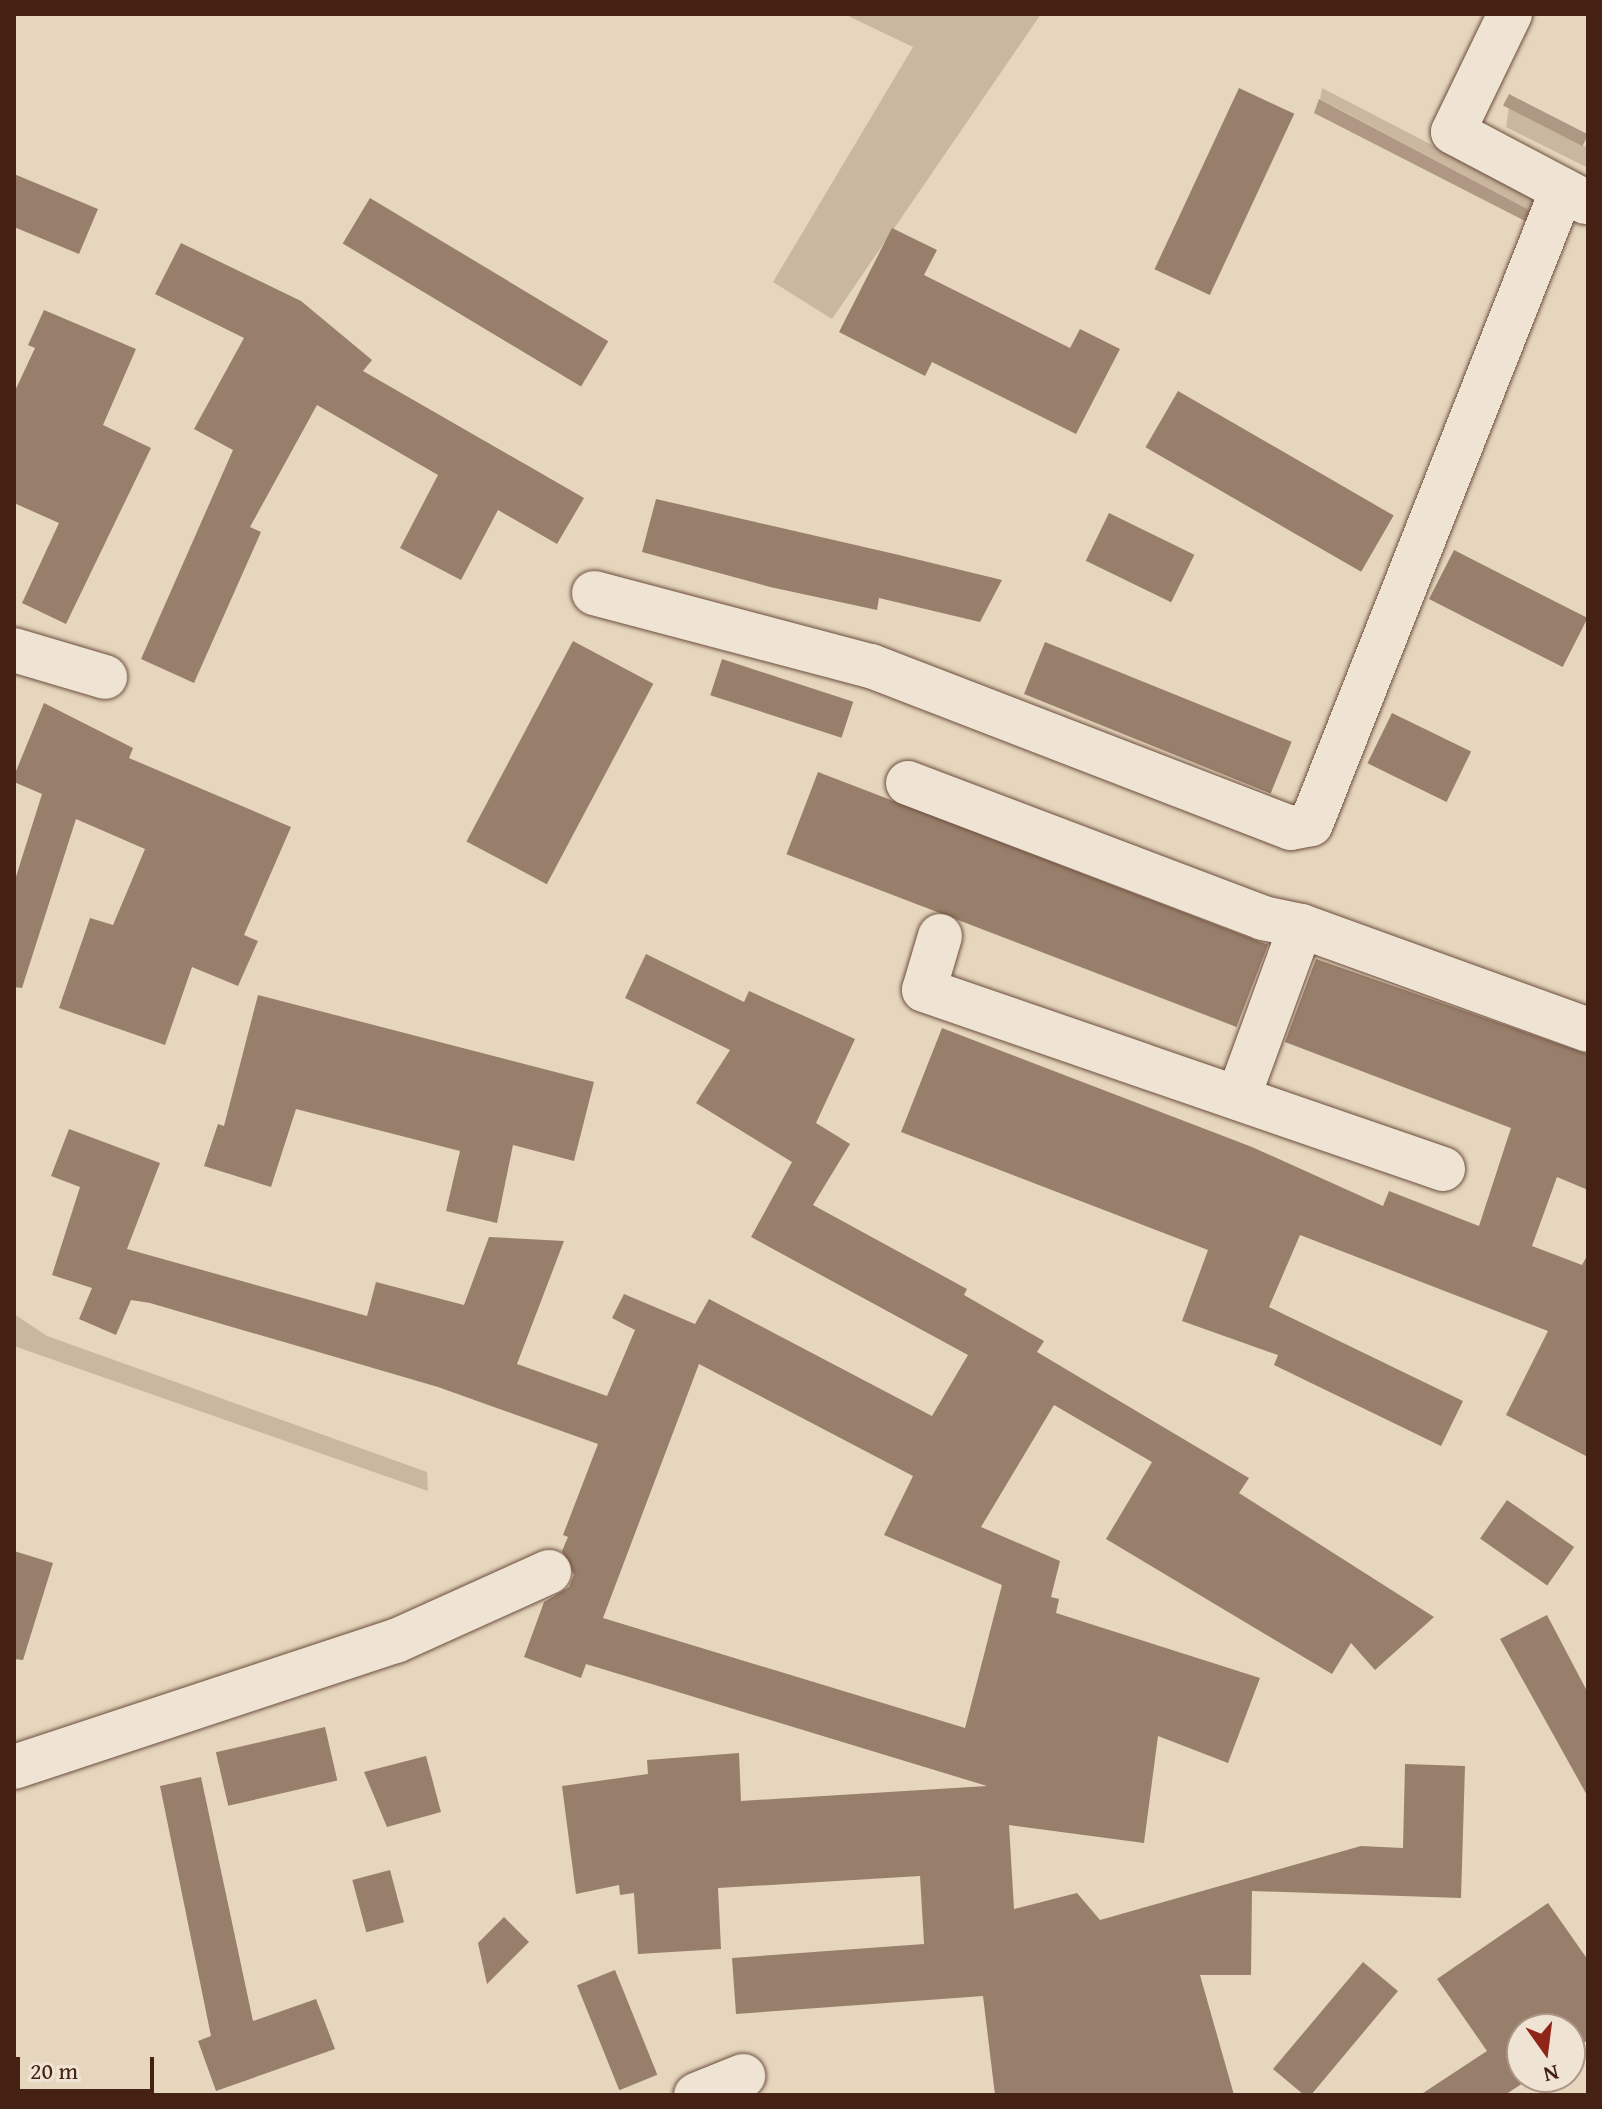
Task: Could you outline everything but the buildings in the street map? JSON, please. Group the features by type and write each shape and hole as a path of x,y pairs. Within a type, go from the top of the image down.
{"street":[{"path":"594,593 871,666 1291,828 1311,824 1575,197 1453,132 1510,14"},
{"path":"14,650 105,677"},
{"path":"908,783 1263,918 1301,926 1588,1030"},
{"path":"1238,1098 1301,926"},
{"path":"940,936 924,990 1443,1169"},
{"path":"14,1767 396,1641 549,1572"},
{"path":"696,2095 743,2076"}],"shaded area":[{"path":"844,14 1041,14 832,319 773,282 913,47"},
{"path":"1322,88 1534,198 1535,213 1320,99"},
{"path":"1509,94 1588,134 1582,146 1503,106"},
{"path":"1319,99 1535,213 1533,225 1314,113"},
{"path":"1509,107 1588,148 1588,168 1506,127"},
{"path":"14,1314 47,1336 427,1472 428,1491 14,1346"}]}
